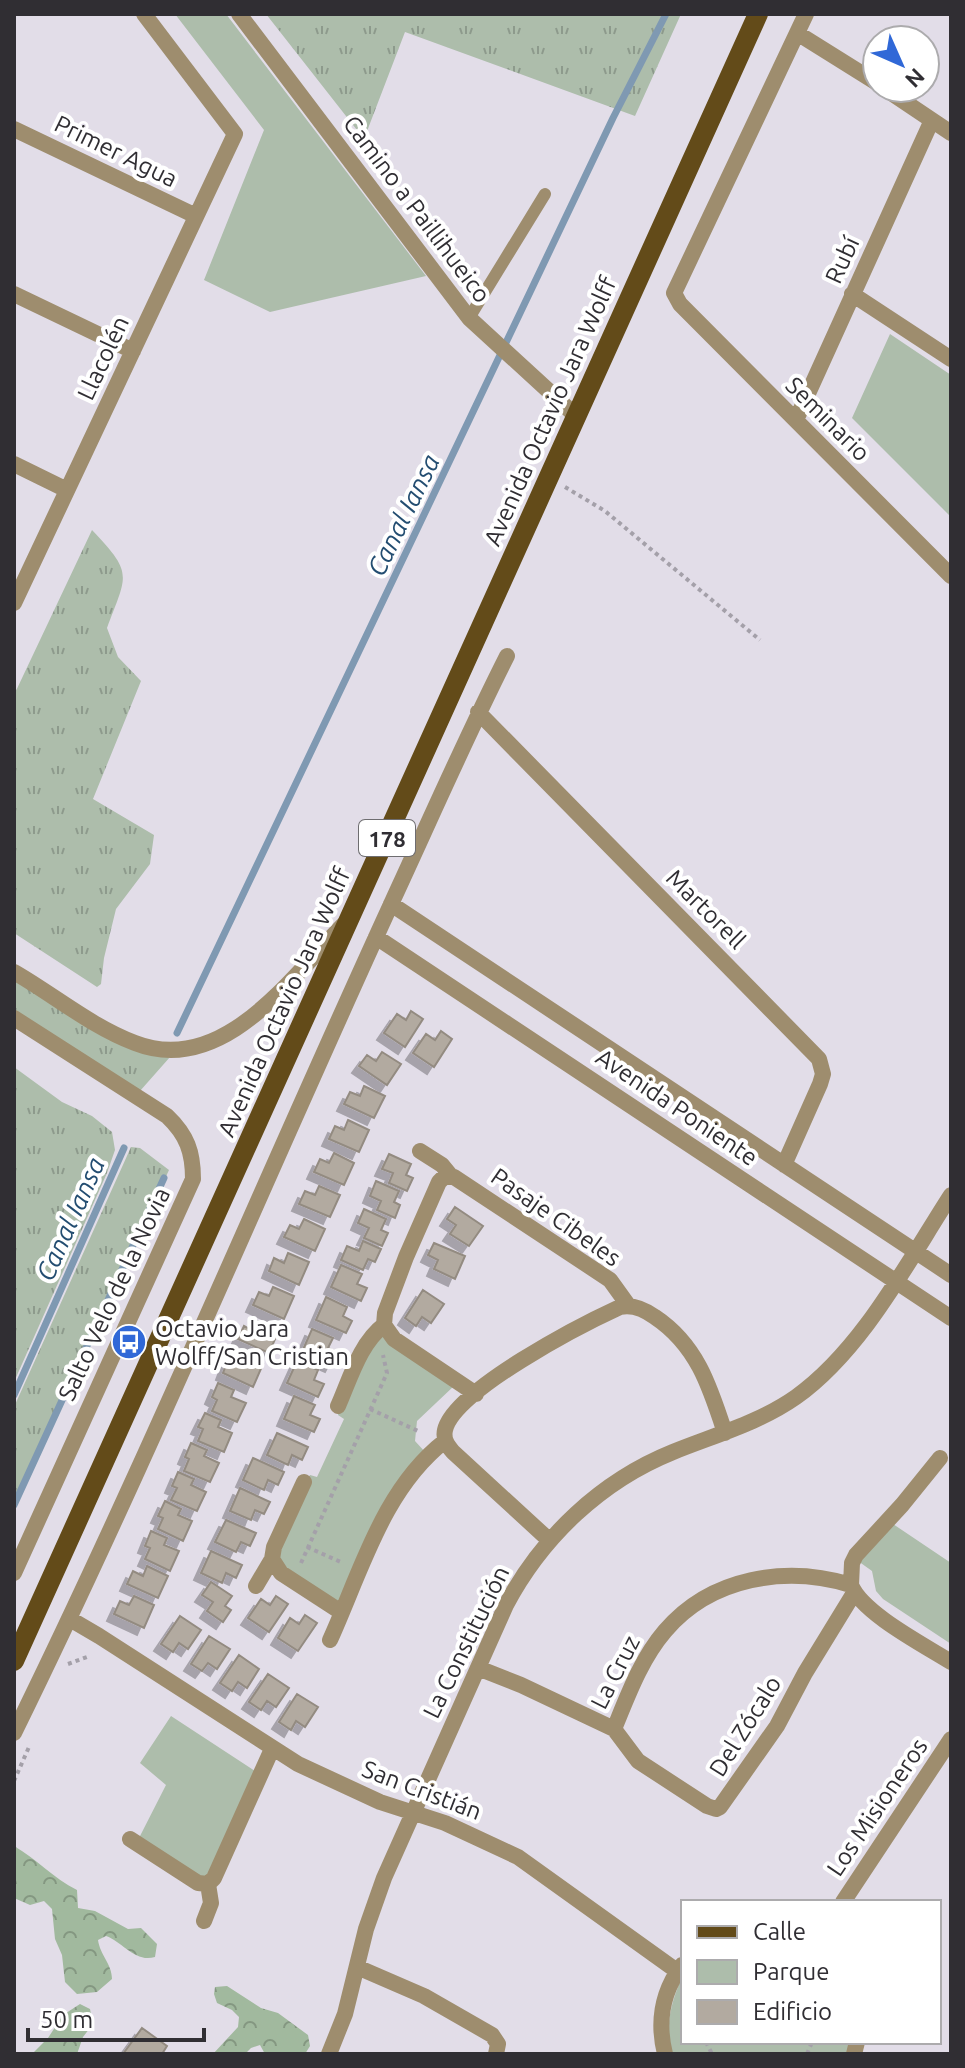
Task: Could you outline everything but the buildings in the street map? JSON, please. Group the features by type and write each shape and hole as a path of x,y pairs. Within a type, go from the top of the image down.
{"main road":[{"name":"Avenida Octavio Jara Wolff","path":"14,1661 758,14"}],"street":[{"name":"Llacolén","path":"14,603 235,134 144,14"},
{"name":"Camino a Paillihueico","path":"239,14 469,318 576,416"},
{"path":"806,14 797,33 861,73"},
{"name":"Seminario","path":"797,33 674,293 680,304 951,576"},
{"path":"908,104 951,133"},
{"name":"Rubí","path":"796,420 932,120"},
{"name":"Primer Agua","path":"14,129 196,216"},
{"path":"14,294 133,351"},
{"path":"852,294 951,359"},
{"path":"14,464 67,490"},
{"path":"14,1733 70,1619 478,712 507,656"},
{"name":"Martorell","path":"478,712 819,1059 823,1074 820,1084 784,1165"},
{"name":"Avenida Poniente","path":"391,904 951,1275"},
{"path":"14,972 133,1043 161,1050 192,1048 219,1039 263,1007 353,915"},
{"name":"Avenida Poniente","path":"376,937 951,1318"},
{"name":"Salto Velo de la Novia","path":"14,1018 167,1116 180,1128 193,1156 193,1179 14,1573"},
{"name":"Pasaje Cibeles","path":"420,1151 442,1165 451,1176 610,1280 628,1305 649,1312 675,1331 688,1345 706,1378 725,1433"},
{"name":"Pasaje Cibeles","path":"338,1406 364,1349 384,1325 385,1313 406,1257 441,1179 451,1176"},
{"name":"La Constitución","path":"329,2054 345,2014 377,1896 516,1586 549,1540 594,1498 640,1467 775,1410 815,1382 860,1334 951,1195"},
{"name":"Pasaje Cibeles","path":"330,1640 387,1512 409,1475 428,1453 445,1441 447,1424 476,1394 545,1344 628,1305"},
{"path":"384,1325 394,1339 476,1394"},
{"path":"445,1441 453,1452 549,1540"},
{"name":"Del Zócalo","path":"614,1729 638,1761 707,1806 720,1807 777,1726 853,1589 852,1563 856,1555 940,1458"},
{"path":"256,1586 272,1559 274,1547 304,1482"},
{"path":"272,1559 277,1569 341,1612"},
{"name":"La Cruz","path":"478,1668 531,1689 614,1729 633,1682 653,1648 678,1617 713,1593 735,1584 778,1575 815,1575 853,1589 871,1610 951,1662"},
{"name":"San Cristián","path":"70,1619 272,1749 380,1802 470,1834 518,1857 680,1968 667,1992 662,2012 661,2038 665,2054"},
{"name":"Los Misioneros","path":"844,1900 951,1739"},
{"path":"208,1884 214,1878 272,1749"},
{"path":"130,1839 198,1883 208,1884"},
{"path":"204,1921 211,1903 208,1884"},
{"path":"357,1967 424,1996 492,2035 498,2044 496,2054"}],"lane":[{"path":"469,318 545,194"}],"path":[{"path":"549,477 605,511 760,640"},
{"path":"293,1581 387,1373 381,1344 384,1325"},
{"path":"370,1409 418,1431"},
{"path":"307,1547 360,1570"}],"green space":[{"path":"175,14 226,14 426,276 270,312 204,280 264,130"},
{"path":"266,14 681,14 635,116 405,32 364,139"},
{"path":"890,334 951,375 951,517 852,418"},
{"path":"92,530 115,556 123,575 107,628 118,657 141,681 93,799 154,835 150,864 116,909 101,984 97,987 14,933 14,695"},
{"path":"14,975 94,1027 178,1048 140,1091 14,1011"},
{"path":"14,1067 62,1102 92,1116 112,1132 115,1150 14,1382"},
{"path":"131,1147 140,1148 169,1170 14,1506 14,1407"},
{"path":"380,1332 455,1385 417,1421 415,1441 426,1453 342,1605 281,1564 277,1548 307,1480 310,1475 317,1477 344,1419 338,1415 339,1408"},
{"path":"893,1524 951,1563 951,1644 883,1599 876,1591 872,1571 858,1561"},
{"path":"171,1716 255,1771 211,1871 205,1876 196,1876 139,1838 166,1785 140,1763"},
{"path":"14,1846 77,1890 78,1908 95,1911 128,1929 141,1928 157,1944 155,1957 135,1955 106,1936 98,1940 112,1979 97,1992 77,1994 65,1982 52,1909 44,1901 30,1905 14,1898"},
{"path":"681,1980 681,2044 850,2044 847,2054 671,2054 670,2013"},
{"path":"227,1986 261,2008 278,2013 308,2035 310,2046 305,2054 265,2054 260,2045 245,2054 213,2054 238,2027 239,2017 217,2003 214,1994 215,1987"},
{"path":"80,2004 90,2009 93,2024 83,2037 77,2054 32,2054 48,2038 63,2015"}],"waterway":[{"name":"Canal Iansa","path":"177,1033 613,118 666,14"},
{"name":"Canal Iansa","path":"14,1395 124,1148"},
{"path":"14,1505 164,1178"}],"place":[{"name":"Octavio Jara Wolff/San Cristian","path":"129,1342"}]}
